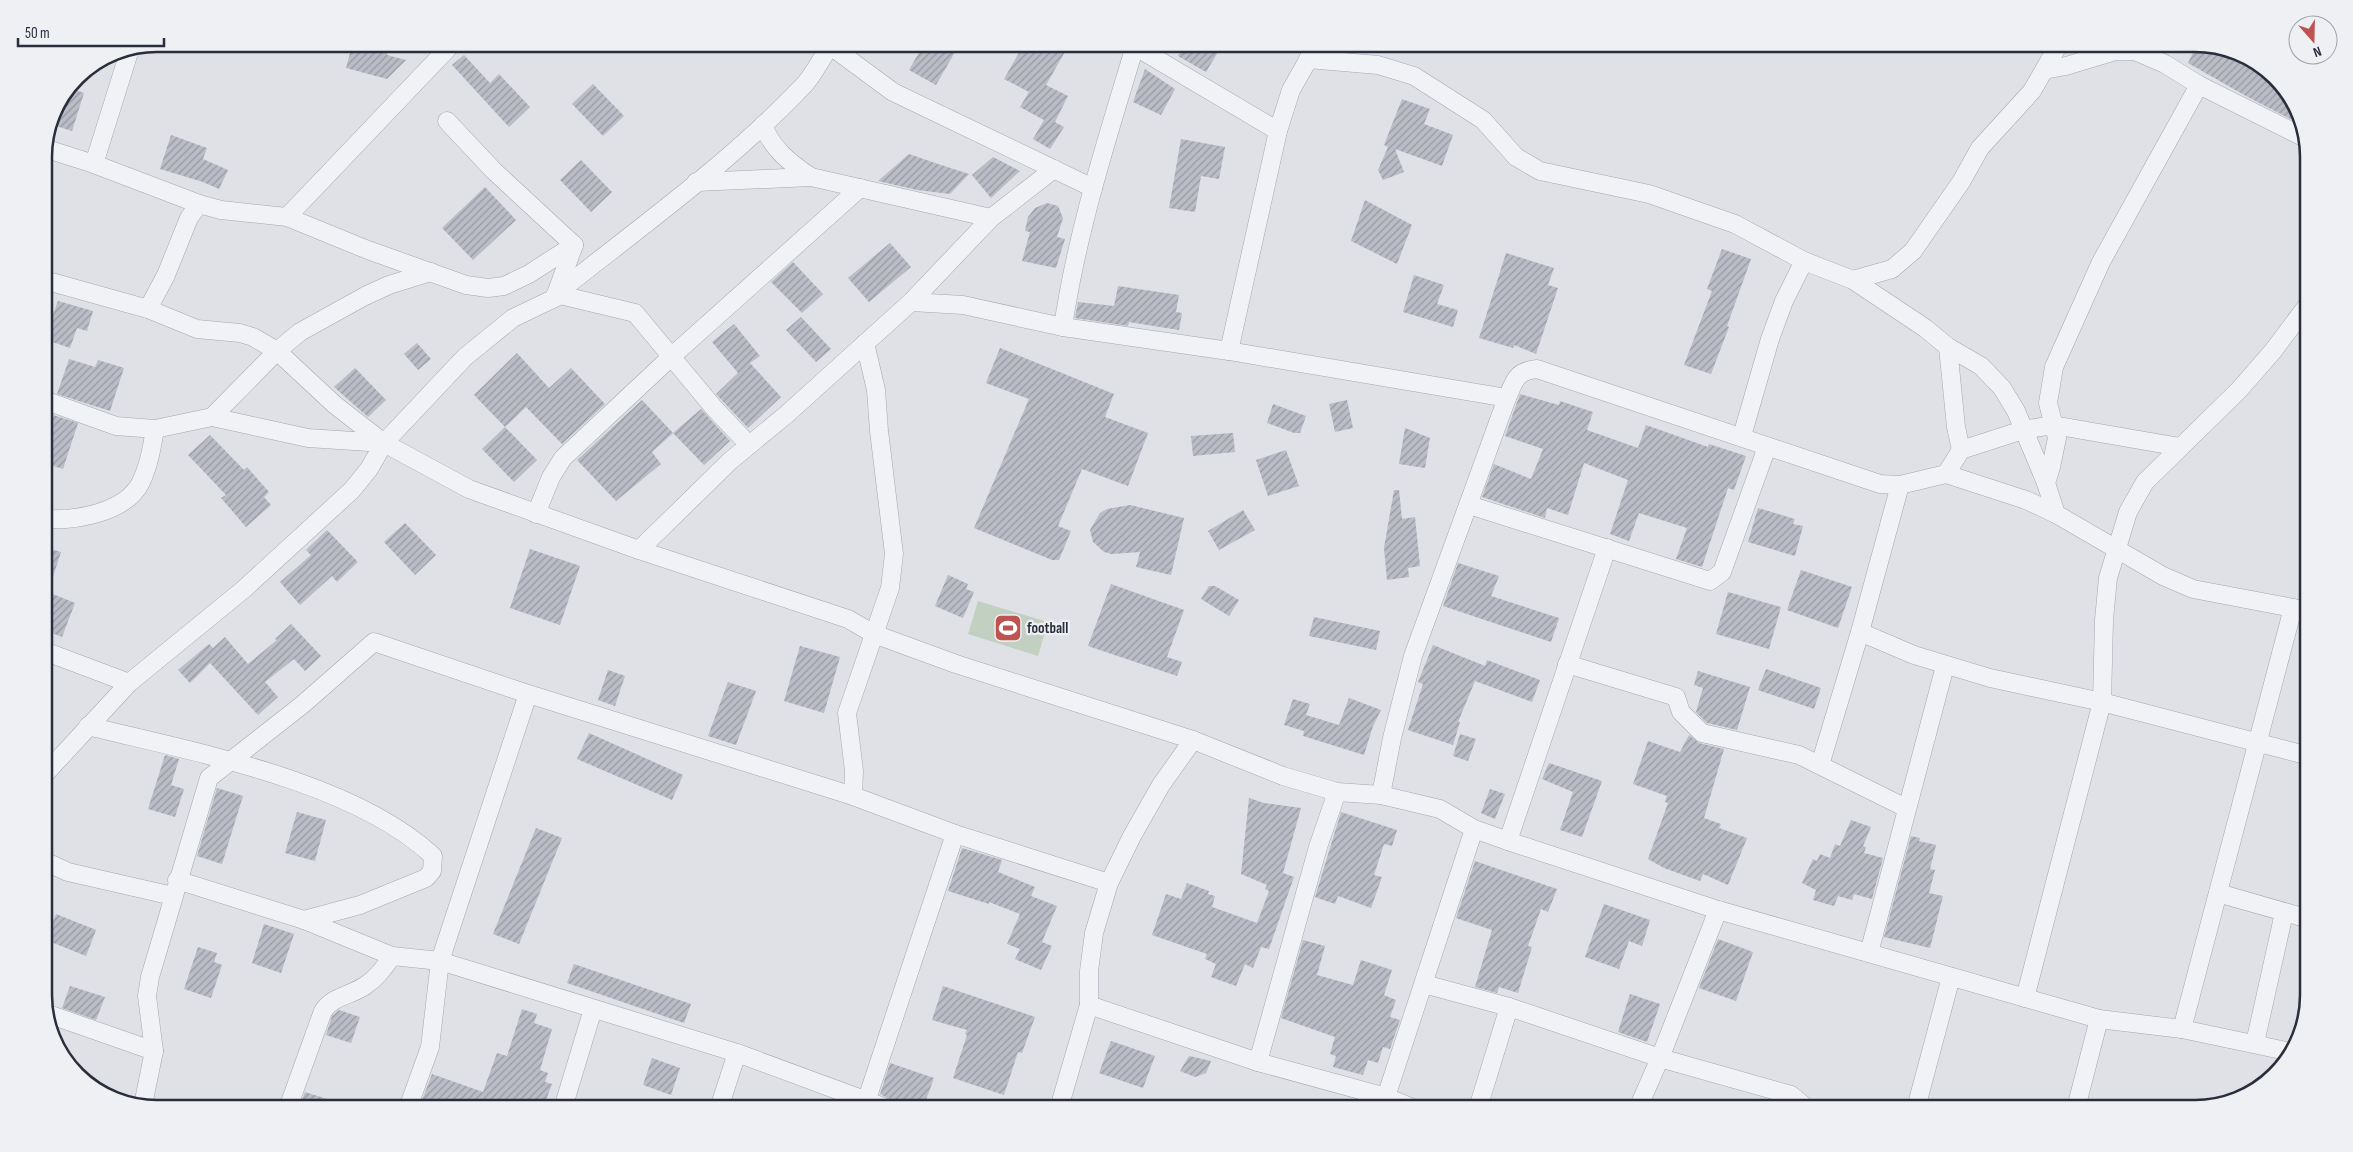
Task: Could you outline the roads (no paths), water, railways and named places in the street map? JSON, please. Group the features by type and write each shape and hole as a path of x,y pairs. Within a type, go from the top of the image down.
{"street":[{"path":"287,217 444,52"},
{"path":"556,294 696,182 763,125 806,83 826,52"},
{"path":"839,52 893,92 1092,188"},
{"path":"1063,327 1071,272 1092,188 1131,52"},
{"path":"1145,52 1278,131"},
{"path":"1229,351 1278,131 1291,90 1312,52"},
{"path":"1853,280 1892,269 1913,252 1961,182 1980,148 2032,91 2054,52"},
{"path":"2044,70 2066,66 2113,52"},
{"path":"2137,52 2165,64 2199,85 2297,134"},
{"path":"94,164 127,57"},
{"path":"1308,59 1378,65 1414,76 1483,120 1516,157 1540,171 1649,194 1735,224 1804,260 1853,280 1925,328 1948,347 1981,366 2002,388 2016,411 2046,483 2056,514"},
{"path":"2046,483 2057,438 2048,403 2054,367 2102,262 2199,85"},
{"path":"447,121 494,170 574,244"},
{"path":"763,125 774,147 788,161 811,177"},
{"path":"53,151 94,164 199,204 221,210 287,217 359,247 466,285 488,288 504,286 529,274 574,244"},
{"path":"639,550 730,461 911,302 991,218 1054,169"},
{"path":"696,182 811,177 991,218"},
{"path":"536,514 552,477 563,458 860,188"},
{"path":"148,309 166,275 189,218 199,204"},
{"path":"53,764 129,683 244,589 352,490 369,468 384,443 465,357 513,318 557,297 556,294 574,244"},
{"path":"1742,436 1770,339 1784,301 1804,260"},
{"path":"212,417 277,351 300,332 389,285 431,272"},
{"path":"53,283 148,309 197,329 240,333 253,337 277,351 335,405 384,443 469,488 536,514 584,528 639,550 848,619 874,634 956,664 1193,740 1283,776 1337,792 1381,795 1440,809 1474,829 1718,910 2099,1019 2182,1029 2285,1050"},
{"path":"556,294 635,313 714,408 749,445"},
{"path":"911,302 963,305 1063,327 1229,351 1507,398"},
{"path":"2025,998 2102,702 2104,620 2108,578 2128,512 2145,482 2239,390 2273,351 2300,314"},
{"path":"853,796 854,771 847,713 890,588 894,554 876,390 866,342"},
{"path":"1948,347 1956,427 1961,450"},
{"path":"1381,795 1392,738 1413,656 1470,505 1507,398 1515,379 1524,370 1537,368 1880,484 1900,485 1946,474 2018,498 2056,514 2163,576 2193,589 2300,609"},
{"path":"53,403 116,426 155,429 212,417 308,438 384,443"},
{"path":"1946,474 1961,450 2023,430 2053,425 2180,447"},
{"path":"53,519 65,520 94,515 120,504 140,484 150,457 155,429"},
{"path":"1470,505 1710,581 1722,572 1768,447"},
{"path":"1820,765 1860,632 1900,485"},
{"path":"1508,841 1607,548"},
{"path":"2182,1029 2258,744 2300,612"},
{"path":"1860,632 1945,666 1990,678 2102,702 2300,754"},
{"path":"144,1099 154,1051 147,996 150,977 209,778 228,761 302,705 374,642 528,694 853,796 955,834 1108,883"},
{"path":"53,654 129,683"},
{"path":"1567,664 1676,697 1681,712 1702,733 1799,755 1906,808"},
{"path":"1869,953 1945,666"},
{"path":"411,1100 430,1047 440,961 528,694"},
{"path":"88,726 228,761 298,783 360,807 421,845 433,856 432,871 426,878 360,904 304,920"},
{"path":"1061,1100 1089,1005 1089,971 1094,933 1108,883 1132,836 1193,740"},
{"path":"1258,1062 1318,847 1337,792"},
{"path":"1386,1098 1474,829"},
{"path":"867,1100 955,834"},
{"path":"53,865 68,872 175,888 304,920 392,956 440,961 737,1053 853,1100"},
{"path":"2218,893 2300,917"},
{"path":"1642,1100 1718,910"},
{"path":"2255,1043 2284,913"},
{"path":"291,1100 322,1011 328,1003 336,998 365,986 376,977 392,956"},
{"path":"1918,1100 1951,977"},
{"path":"1424,984 1509,1008 1660,1058 1791,1095 1797,1100"},
{"path":"1089,1005 1258,1062 1391,1100"},
{"path":"1480,1100 1509,1008"},
{"path":"565,1100 593,1009"},
{"path":"55,1017 154,1051"},
{"path":"2078,1100 2099,1019"},
{"path":"722,1100 737,1053"}],"place":[{"name":"football","path":"1008,628"}]}
